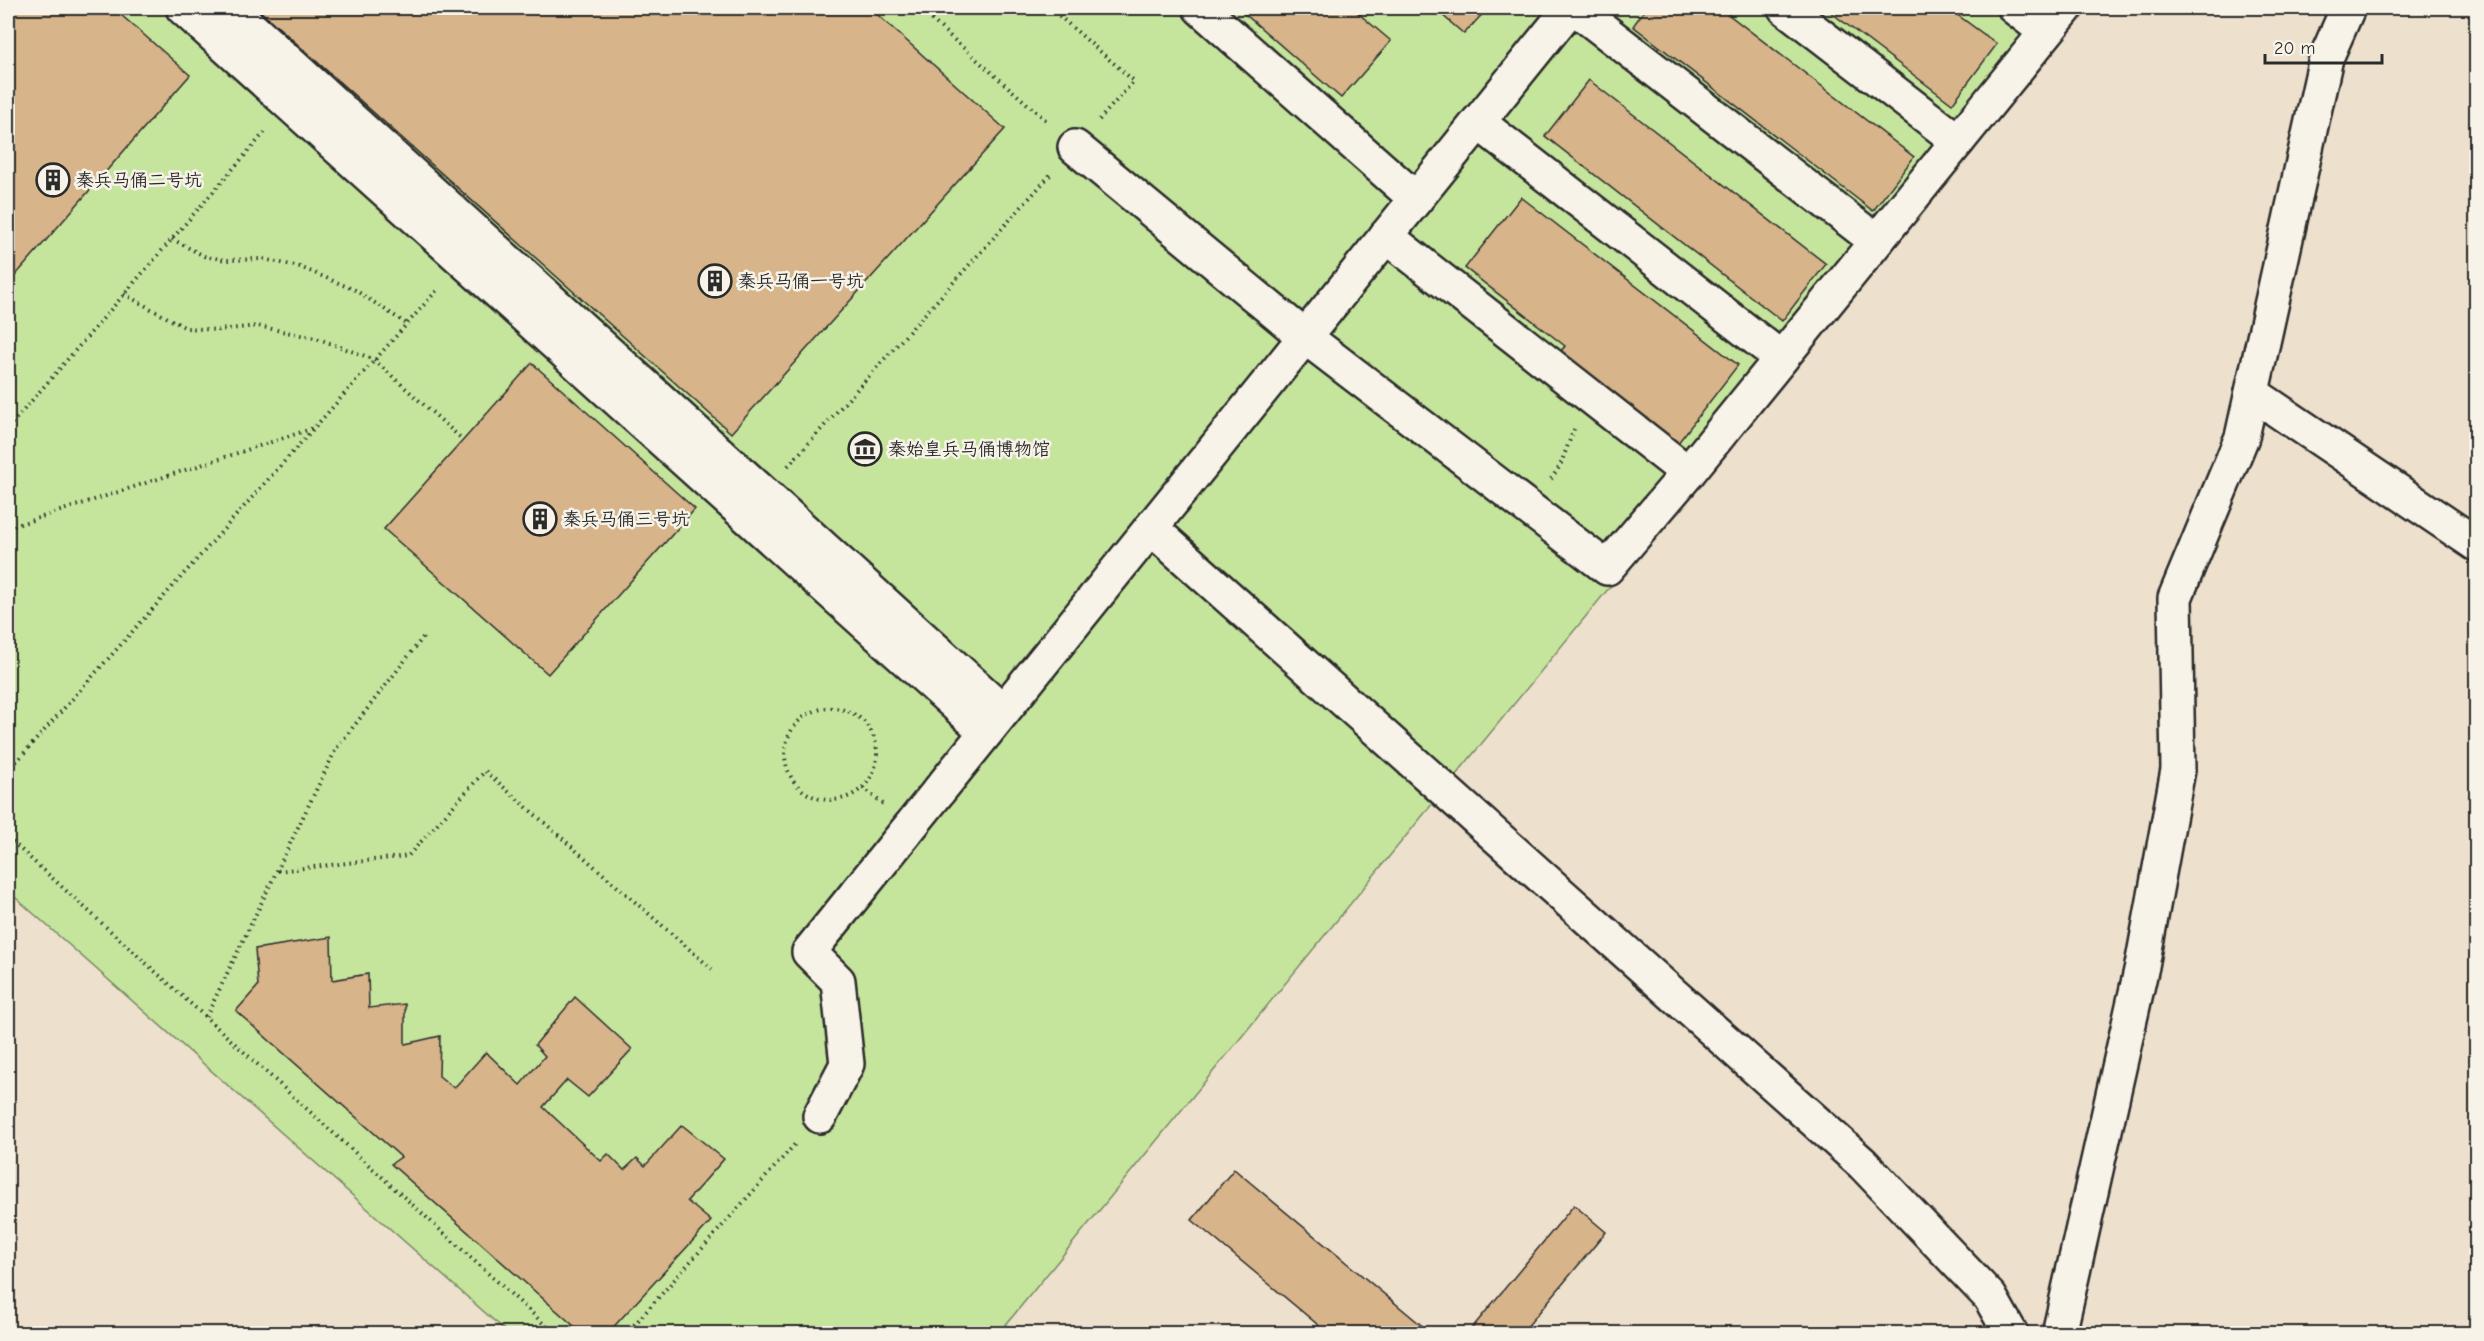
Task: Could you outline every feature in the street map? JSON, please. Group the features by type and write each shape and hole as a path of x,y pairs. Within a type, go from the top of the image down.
{"street":[{"path":"183,8 464,260 995,722"},
{"path":"229,8 763,493 995,722"},
{"path":"1200,8 1416,200"},
{"path":"820,1116 847,1064 838,981 809,952 1570,8"},
{"path":"1575,8 1876,241"},
{"path":"1785,8 1958,141"},
{"path":"1075,147 1305,337 1607,568 1688,473 2056,20 2015,8"},
{"path":"2059,1334 2142,966 2178,770 2175,598 2242,437 2326,58 2348,8"},
{"path":"1478,122 1781,358"},
{"path":"1386,236 1688,473"},
{"path":"2252,393 2476,544"},
{"path":"1151,528 1863,1164 1990,1297 2011,1334"}],"path":[{"path":"918,8 1075,147"},
{"path":"763,493 1134,81 1050,8"},
{"path":"8,428 290,104"},
{"path":"172,239 204,256 226,260 263,259 300,267 355,290 407,324"},
{"path":"8,771 373,359 464,260"},
{"path":"124,294 186,327 219,330 258,326 319,339 373,359 463,440"},
{"path":"1530,510 1560,466 1588,394"},
{"path":"8,528 315,427"},
{"path":"206,1017 336,749 424,636"},
{"path":"835,707 849,711 862,719 872,732 877,746 877,761 872,776 863,788 850,796 835,800 820,798 795,782 787,769 785,754 787,739 794,725 805,715 819,709 835,707"},
{"path":"278,871 408,856 485,771 712,969"},
{"path":"8,838 555,1334"},
{"path":"626,1334 820,1116"}],"green space":[{"name":"秦始皇兵马俑博物馆","path":"8,8 2084,8 999,1333 508,1333 8,891"}],"building":[{"name":"秦兵马俑二号坑","path":"8,8 113,8 190,75 8,284"},
{"name":"秦兵马俑一号坑","path":"257,8 870,8 1005,129 731,433"},
{"path":"1238,8 1352,8 1391,41 1341,98"},
{"path":"1434,8 1488,8 1464,34"},
{"path":"1646,8 1720,8 1914,157 1873,211 1633,26"},
{"path":"1825,8 1948,8 1997,44 1952,104"},
{"path":"1589,80 1826,264 1782,321 1545,136"},
{"path":"1521,197 1738,365 1678,443 1560,352 1565,346 1465,268"},
{"name":"秦兵马俑三号坑","path":"532,363 695,509 548,674 384,529"},
{"path":"331,937 332,980 368,974 369,1008 405,1004 405,1044 440,1036 439,1076 454,1088 486,1052 520,1085 545,1056 535,1045 575,997 632,1049 588,1097 567,1080 543,1107 601,1161 608,1154 624,1170 637,1158 645,1166 682,1125 724,1159 687,1201 711,1221 607,1334 583,1334 391,1164 401,1157 236,1011 258,986 255,949"},
{"path":"1234,1169 1432,1334 1329,1334 1192,1220"},
{"path":"1574,1205 1606,1232 1521,1334 1467,1334"}],"place":[{"name":"秦兵马俑二号坑","path":"53,180"},
{"name":"秦兵马俑一号坑","path":"715,281"},
{"name":"秦始皇兵马俑博物馆","path":"865,449"},
{"name":"秦兵马俑三号坑","path":"540,519"}]}
